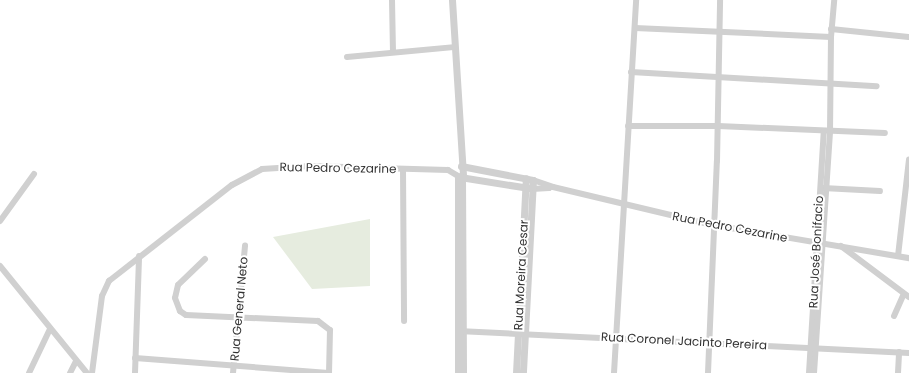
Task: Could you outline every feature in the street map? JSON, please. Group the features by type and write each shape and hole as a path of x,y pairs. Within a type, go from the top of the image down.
{"street":[{"path":"392,0 393,52"},
{"path":"452,0 461,166 458,331 461,371"},
{"path":"614,373 636,0"},
{"path":"708,373 713,225 718,161 720,0"},
{"name":"Rua José Bonifacio","path":"809,373 813,348 823,244 823,187 834,0"},
{"path":"635,28 831,37"},
{"path":"832,29 909,37"},
{"path":"347,57 454,47"},
{"path":"631,72 877,86"},
{"path":"628,126 718,126 885,133"},
{"path":"898,256 907,196 909,160"},
{"name":"Rua Pedro Cezarine","path":"92,373 105,287 139,256 232,185 262,168 310,166 448,170 461,177 495,183 529,188 553,187"},
{"path":"448,170 461,166"},
{"name":"Rua Pedro Cezarine","path":"461,166 530,179 553,187 623,205 713,225 909,258"},
{"path":"403,169 404,321"},
{"path":"495,183 496,172"},
{"path":"0,221 34,174"},
{"path":"461,177 465,331 461,371"},
{"name":"Rua Moreira Cesar","path":"523,373 522,333 530,179"},
{"path":"823,187 880,191"},
{"name":"Rua José Bonifacio","path":"814,373 813,348 816,243 823,187"},
{"name":"Rua General Neto","path":"233,373 238,318 243,285 245,246"},
{"path":"841,246 906,295 894,316"},
{"path":"134,373 139,256"},
{"path":"135,358 328,373 331,339 326,325 318,321 186,315 180,311 175,298 178,285 205,259"},
{"path":"0,266 87,373"},
{"path":"30,373 50,329"},
{"name":"Rua Coronel Jacinto Pereira","path":"458,331 616,337 909,353"},
{"name":"Rua Moreira Cesar","path":"516,373 522,333"},
{"path":"898,373 899,352"},
{"path":"70,373 76,361"}],"shaded area":[{"path":"370,219 370,286 312,289 273,237"}]}
